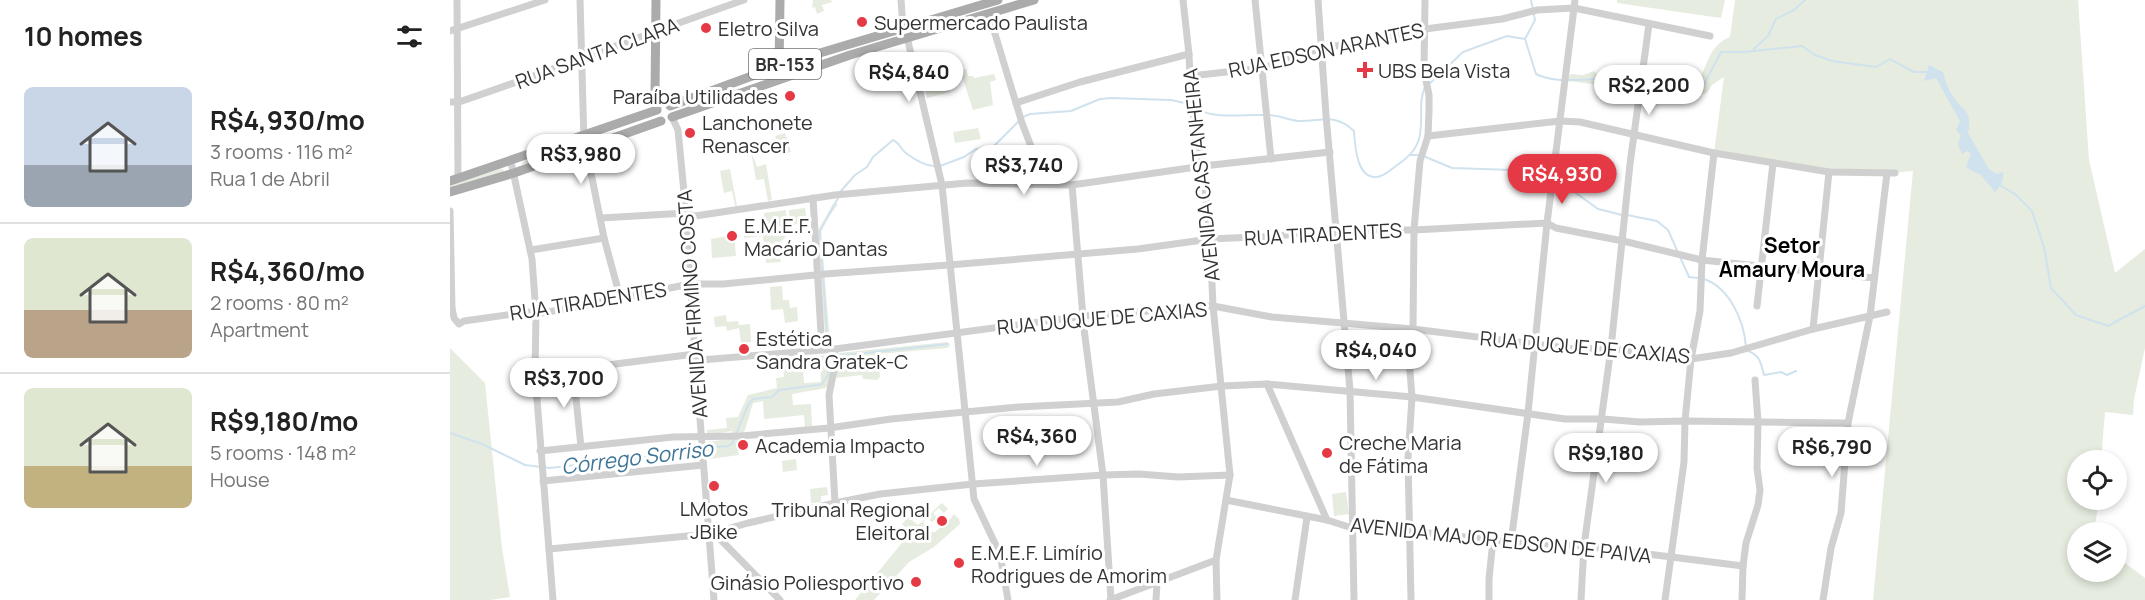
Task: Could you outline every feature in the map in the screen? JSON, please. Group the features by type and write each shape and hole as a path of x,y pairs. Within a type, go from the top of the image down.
{"main road":[{"path":"656,0 655,95 657,114 661,121"},
{"path":"775,81 779,75 780,0"},
{"name":"BR-153","path":"454,180 511,162 657,110 664,105 670,106 779,66 981,3 998,0"},
{"name":"BR-153","path":"450,192 514,173 661,121 668,121 672,117 907,37 1034,0"},
{"path":"981,3 989,14"},
{"path":"723,86 726,99"},
{"path":"642,114 652,105 655,95"},
{"path":"670,106 673,111 672,117"}],"street":[{"path":"454,180 459,102 454,30 457,0"},
{"path":"454,30 545,0"},
{"path":"580,0 584,135 582,149 620,297"},
{"name":"RUA SANTA CLARA","path":"450,102 459,102 526,80 656,30 744,0"},
{"path":"901,0 903,27"},
{"name":"AVENIDA CASTANHEIRA","path":"1183,0 1192,114 1203,166 1213,306 1230,475 1216,560 1217,600"},
{"path":"1255,0 1271,159"},
{"path":"1318,0 1350,390 1354,600"},
{"path":"1411,600 1408,458 1412,397 1409,359 1413,329 1414,230 1421,157 1428,136 1429,100 1424,71 1425,0"},
{"path":"1511,542 1575,0"},
{"name":"RUA EDSON ARANTES","path":"1190,76 1263,68 1322,48 1425,29 1502,19 1534,11 1574,8 1710,36"},
{"path":"989,14 1021,120 1037,162 1041,183"},
{"path":"1581,600 1584,546 1603,419 1648,24"},
{"path":"907,37 942,185 974,499 1000,554 1008,600"},
{"path":"1016,103 1080,82 1189,54"},
{"name":"AVENIDA FIRMINO COSTA","path":"672,117 678,130 686,213 694,354 712,534 714,600"},
{"path":"1428,136 1560,121 1581,122 1714,153 1773,163 1829,172 1891,173 1870,316 1848,423 1842,504 1831,548 1823,600"},
{"path":"601,218 686,213 695,216 788,204 813,198 967,183 1072,185 1203,166 1330,152"},
{"path":"1665,600 1684,462 1691,359 1700,311 1702,260 1714,153"},
{"path":"511,162 531,250 536,314 535,374 540,454 553,600"},
{"path":"1757,306 1773,163"},
{"path":"1829,172 1813,330 1887,312"},
{"path":"1072,185 1084,329 1103,475 1111,600 1216,560"},
{"path":"813,198 829,349 834,370 829,394 835,503"},
{"name":"RUA TIRADENTES","path":"450,211 452,308 454,318 459,324 464,321 528,312 536,314 576,308 690,284 723,284 1138,249 1210,239 1337,230 1414,230 1547,223 1556,228 1702,260"},
{"path":"531,250 604,238"},
{"path":"1702,260 1874,278"},
{"name":"RUA DUQUE DE CAXIAS","path":"535,374 694,354 701,360 829,349 1084,316 1213,306 1272,317 1413,329 1575,349 1611,348 1691,359 1751,348 1813,330"},
{"path":"573,369 581,447"},
{"path":"1742,600 1746,543 1758,505 1760,490 1757,468 1758,422 1755,381"},
{"path":"540,454 674,437 701,440 965,412 1118,402 1154,394 1222,386 1267,384 1412,397 1564,419 1640,422 1848,423"},
{"path":"1267,384 1328,520"},
{"path":"542,477 703,460"},
{"path":"549,549 712,534 748,523 880,494 973,484 1103,475 1148,474 1178,477 1230,475"},
{"name":"AVENIDA MAJOR EDSON DE PAIVA","path":"1226,500 1328,520 1352,528 1584,546 1743,566"},
{"path":"1295,600 1307,517"},
{"path":"712,534 780,600"},
{"path":"1489,600 1493,540"},
{"path":"1156,600 1157,583"}],"shaded area":[{"path":"813,0 831,0 832,2 822,5 824,11 817,14 815,7 812,8"},
{"path":"1617,0 1725,0 1721,18 1617,3"},
{"path":"1735,0 2078,0 2089,160 2115,273 2145,249 2145,348 2134,399 2133,415 2105,412 2102,450 2067,450 2067,510 2097,510 2096,522 2067,522 2067,582 2127,582 2127,564 2145,578 2145,600 1873,600 1913,171 1829,172 1714,153 1724,77 1712,85 1707,93 1644,96 1642,94 1646,80 1660,78 1696,81 1700,79 1714,49 1730,37"},
{"path":"942,55 946,70 933,73 930,58"},
{"path":"955,69 956,72 966,69 968,76 974,78 994,74 996,80 990,82 993,105 973,110 963,79 952,81 950,70"},
{"path":"1594,71 1602,77 1633,81 1633,89 1607,84 1599,88 1592,84 1568,81 1570,74 1583,75"},
{"path":"948,82 950,92 927,98 925,87"},
{"path":"978,128 981,139 955,143 953,132"},
{"path":"785,133 791,152 782,154 775,136"},
{"path":"580,141 572,148 521,165 523,162"},
{"path":"751,151 757,167 766,164 772,200 768,201 764,179 756,180"},
{"path":"730,169 737,206 735,206 732,191 724,193 720,171"},
{"path":"504,170 502,173 450,188 450,184"},
{"path":"833,204 838,204 822,227 821,233 831,353 834,357 828,385 826,388 792,394 793,405 811,404 812,426 805,427 804,415 764,419 763,401 753,403 737,447 739,455 709,459 707,442 728,439 733,434 732,431 707,435 707,430 727,428 726,418 738,417 748,395 777,388 776,378 784,377 783,367 791,367 791,358 802,357 804,383 821,382 820,356 827,354 816,234"},
{"path":"805,208 807,223 790,225 789,210"},
{"path":"786,210 787,226 773,226 771,229 775,233 777,229 787,227 786,236 781,241 764,245 763,236 744,238 744,235 765,233 764,213"},
{"path":"734,235 736,256 712,258 711,239"},
{"path":"778,246 781,262 766,263 765,248"},
{"path":"782,286 783,300 789,300 790,308 797,307 798,321 785,323 783,309 771,310 770,287"},
{"path":"726,315 727,322 738,321 739,325 750,324 751,342 741,343 739,328 727,331 726,326 715,327 714,317"},
{"path":"947,342 950,345 947,348 878,354 880,377 877,380 863,379 862,375 835,378 839,353"},
{"path":"450,348 485,383 502,548 510,597 490,600 450,600"},
{"path":"796,459 797,470 783,472 782,461"},
{"path":"827,487 828,495 821,496 821,502 811,503 810,489"},
{"path":"1346,492 1349,514 1334,516 1332,494"},
{"path":"942,503 948,509 944,513 939,508 933,513 937,518 932,522 927,518 923,522 931,532 935,532 947,523 954,514 960,524 934,547 909,562 874,600 855,600 911,532 902,524 908,517 918,525"}],"water":[{"path":"1929,65 1943,72 1951,93 1968,115 1968,133 1989,169 1997,174 2003,172 2002,183 1995,192 1980,174 1966,167 1971,154 1967,151 1962,154 1958,144 1961,135 1956,130 1960,121 1936,78 1924,81"}],"waterway":[{"path":"1525,39 1535,20 1531,0"},
{"path":"1754,49 1768,36 1776,19 1794,10 1805,0"},
{"name":"Córrego Sorriso","path":"1429,84 1463,52 1507,36 1525,39"},
{"name":"Córrego Sorriso","path":"1525,39 1536,74 1562,80 1606,80 1650,91 1667,89 1673,85 1696,89 1703,86 1721,52 1802,46 1815,55 1832,61 1876,67 1890,59 1914,72 1929,72"},
{"name":"Córrego Sorriso","path":"1269,115 1298,121 1327,119 1347,125 1354,131 1356,152 1364,172 1369,176 1379,177 1406,159 1416,146 1420,135 1425,87"},
{"name":"Córrego Sorriso","path":"940,166 964,157 976,149 993,147 1023,117 1030,114 1071,111 1100,99 1112,98 1171,100 1189,104"},
{"name":"Córrego Sorriso","path":"1194,107 1209,114 1264,115"},
{"name":"Córrego Sorriso","path":"840,192 855,175 867,167 873,157 893,140 913,158 934,166"},
{"path":"1411,155 1421,155 1452,168 1512,170 1558,180 1598,209 1622,215"},
{"name":"Córrego Sorriso","path":"2001,186 2015,194 2032,211 2044,247 2051,288 2076,315 2108,326 2145,306"},
{"name":"Córrego Sorriso","path":"450,433 482,444 525,465 550,468 592,463 618,463 685,449 732,444 748,405 753,399 772,397 779,390 822,384 828,375 820,231 838,198"},
{"path":"1627,215 1657,221 1668,230 1689,277 1698,278"},
{"path":"1704,279 1721,290 1734,307 1739,316 1746,347"},
{"path":"838,356 948,344"},
{"path":"1748,351 1758,357 1764,375 1781,372 1787,375 1796,371"}],"place":[{"name":"Supermercado Paulista","path":"862,22"},
{"name":"Eletro Silva","path":"706,28"},
{"name":"UBS Bela Vista","path":"1365,70"},
{"name":"Paraíba Utilidades","path":"790,96"},
{"name":"Lanchonete Renascer","path":"690,133"},
{"name":"E.M.E.F. Macário Dantas","path":"732,236"},
{"name":"Estética Sandra Gratek-C","path":"744,349"},
{"name":"Academia Impacto","path":"743,445"},
{"name":"Creche Maria de Fátima","path":"1327,453"},
{"name":"LMotos JBike","path":"714,486"},
{"name":"Tribunal Regional Eleitoral","path":"942,521"},
{"name":"E.M.E.F. Limírio Rodrigues de Amorim","path":"959,563"},
{"name":"Ginásio Poliesportivo","path":"916,582"}],"district":[{"name":"Setor Amaury Moura","path":"1792,257"}]}
